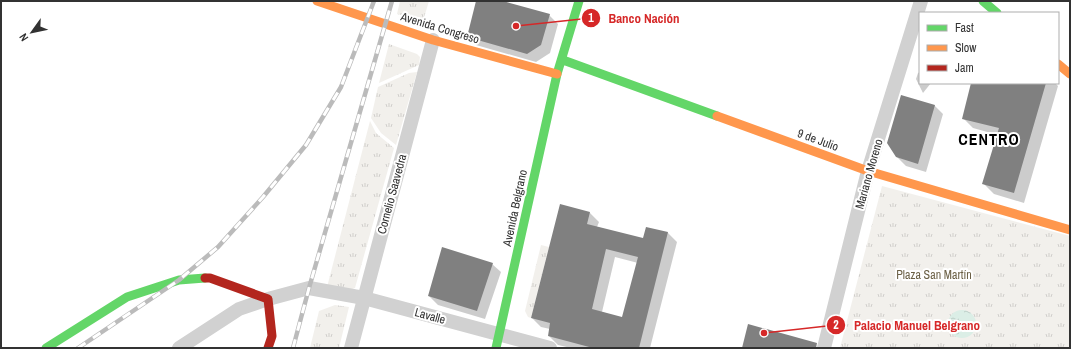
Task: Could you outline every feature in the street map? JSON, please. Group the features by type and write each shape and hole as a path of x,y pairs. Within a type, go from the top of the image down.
{"street":[{"name":"Avenida Congreso","path":"317,1 433,40 557,74"},
{"name":"Avenida Belgrano","path":"496,348 557,74 563,60 579,1"},
{"name":"Mariano Moreno","path":"824,348 868,171 921,1"},
{"path":"983,1 996,12"},
{"name":"Cornelio Saavedra","path":"352,348 433,40"},
{"name":"9 de Julio","path":"563,60 868,171 1070,230"},
{"path":"1059,65 1070,74"},
{"path":"46,348 127,297 179,280 210,278 268,299"},
{"name":"Lavalle","path":"268,299 309,288 364,298 550,348"},
{"path":"179,348 240,309 268,299"},
{"path":"268,299 272,336 268,348"}],"green space":[{"path":"400,1 429,1 423,21 397,14"},
{"path":"389,44 417,54 420,57 419,65 379,83"},
{"path":"417,72 396,145 381,133 371,118 378,87 409,73"},
{"path":"370,121 376,133 394,148 355,288 333,296 326,291"},
{"name":"Plaza San Martín","path":"882,186 1070,236 1070,348 840,348"},
{"path":"541,245 549,247 531,318 528,317 525,311"},
{"path":"335,305 349,307 339,348 310,348 319,311"}],"water":[{"path":"962,310 972,314 976,324 972,334 962,338 952,334 948,324 952,314"}],"building":[{"path":"476,1 503,1 550,14 541,45 527,54 467,37"},
{"path":"971,84 1046,84 1014,193 982,184 999,128 962,119"},
{"path":"901,95 935,105 918,164 896,157 887,143"},
{"path":"560,204 590,212 587,224 643,238 646,227 668,232 639,348 593,348 548,336 550,323 531,318","holes":["606,249 638,257 622,317 592,309"]},
{"path":"442,247 493,263 477,311 428,296"},
{"path":"748,324 817,343 816,348 742,348"}],"railway":[{"path":"78,348 179,280 218,247 263,197 306,145 341,87 374,1"},
{"path":"293,348 392,1"}],"traffic: fast":[{"path":"496,348 557,74 579,1"},
{"path":"983,1 996,12"},
{"path":"563,60 717,116"},
{"path":"46,348 127,297 179,280 205,278"}],"traffic: slow":[{"path":"317,1 433,40 557,74"},
{"path":"1059,65 1070,74"},
{"path":"717,116 868,171 1070,230"}],"traffic: jam":[{"path":"205,278 210,278 268,299 272,336 268,348"}],"place":[{"name":"Banco Nación","path":"516,26"},
{"name":"Palacio Manuel Belgrano","path":"764,333"}],"district":[{"name":"CENTRO","path":"989,139"}]}
